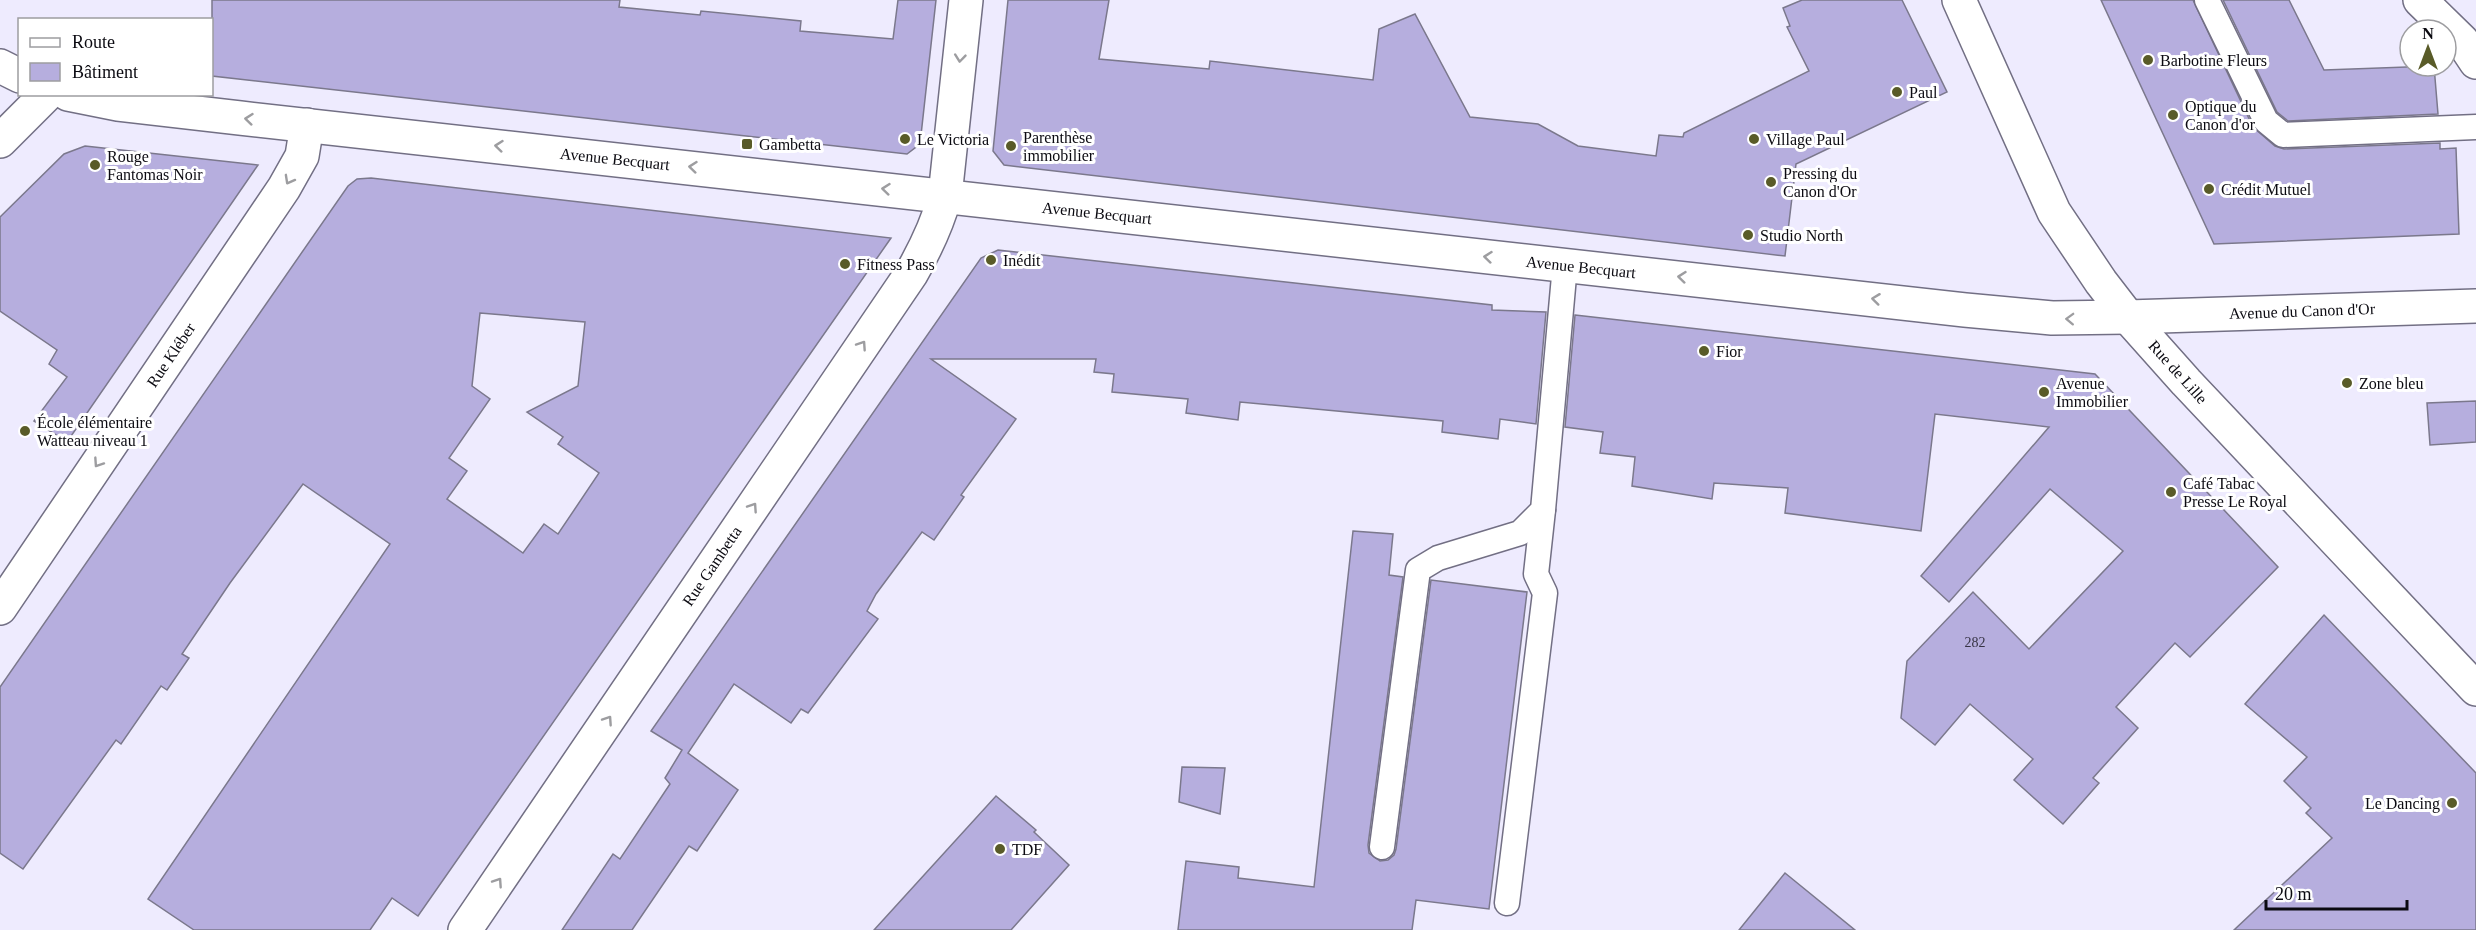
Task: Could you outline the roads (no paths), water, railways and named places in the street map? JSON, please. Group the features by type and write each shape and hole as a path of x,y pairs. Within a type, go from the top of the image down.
{"street":[{"name":"Rue Gambetta","path":"465,930 911,274 930,242 945,196 966,0"},
{"name":"Rue de Lille","path":"1959,0 2054,212 2077,249 2128,317 2266,468 2476,689"},
{"path":"2420,0 2462,41 2476,62"},
{"path":"0,66 18,75"},
{"path":"0,141 44,96"},
{"name":"Avenue Becquart","path":"78,96 118,104 2052,318 2128,317"},
{"name":"Rue Kléber","path":"0,608 285,188 302,156 307,125"},
{"name":"Avenue du Canon d'Or","path":"2128,317 2476,306"}],"lane":[{"path":"2207,0 2266,121 2283,135 2476,127"},
{"path":"1507,903 1545,593 1536,574 1565,265"},
{"path":"1382,847 1418,570 1438,558 1520,533 1543,510"}],"place":[{"name":"Barbotine Fleurs","path":"2148,60"},
{"name":"Paul","path":"1897,92"},
{"name":"Optique du Canon d'or","path":"2173,115"},
{"name":"Le Victoria","path":"905,139"},
{"name":"Village Paul","path":"1754,139"},
{"name":"Gambetta","path":"747,144"},
{"name":"Parenthèse immobilier","path":"1011,146"},
{"name":"Rouge Fantomas Noir","path":"95,165"},
{"name":"Pressing du Canon d'Or","path":"1771,182"},
{"name":"Crédit Mutuel","path":"2209,189"},
{"name":"Studio North","path":"1748,235"},
{"name":"Inédit","path":"991,260"},
{"name":"Fitness Pass","path":"845,264"},
{"name":"Fior","path":"1704,351"},
{"name":"Zone bleu","path":"2347,383"},
{"name":"Avenue Immobilier","path":"2044,392"},
{"name":"École élémentaire Watteau niveau 1","path":"25,431"},
{"name":"Café Tabac Presse Le Royal","path":"2171,492"},
{"name":"Le Dancing","path":"2452,803"},
{"name":"TDF","path":"1000,849"}]}
